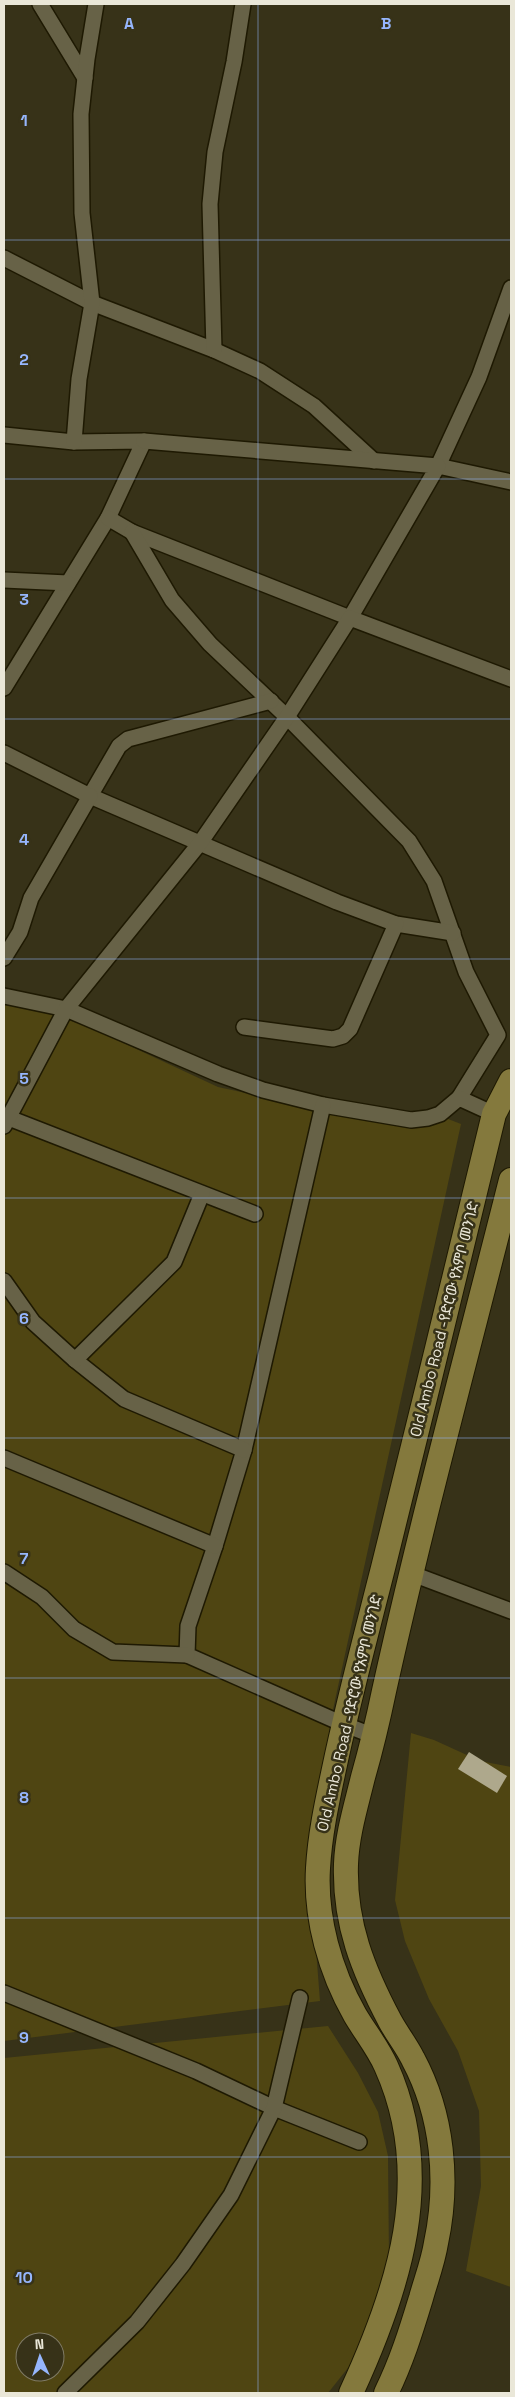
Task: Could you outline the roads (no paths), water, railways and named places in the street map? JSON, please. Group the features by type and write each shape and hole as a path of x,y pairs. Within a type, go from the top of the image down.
{"main road":[{"name":"Old Ambo Road -የድሮው የአምቦ መንገድ","path":"350,2393 370,2351 393,2278 407,2226 411,2181 408,2138 400,2102 385,2063 354,2014 337,1979 324,1936 318,1902 317,1870 322,1828 343,1724 494,1114 511,1081"},
{"name":"Old Ambo Road -የድሮው የአምቦ መንገድ","path":"386,2393 398,2369 410,2335 436,2246 442,2209 443,2171 438,2130 429,2095 414,2059 391,2023 361,1962 353,1935 347,1899 346,1863 351,1822 374,1736 410,1574 511,1180"}],"street":[{"path":"40,4 85,78"},
{"path":"74,442 79,379 92,303 82,213 81,114 96,4"},
{"path":"214,350 210,204 214,161 234,62 243,4"},
{"path":"4,258 92,303 214,350 260,372 314,406 374,460"},
{"path":"255,1214 6,1122 66,1009 200,843 287,717 350,618 438,466 479,377 511,290"},
{"path":"4,435 74,442 144,441 374,460 438,466 511,482"},
{"path":"4,688 108,518 144,441"},
{"path":"108,518 132,532 511,679"},
{"path":"4,996 66,1009 218,1074 263,1090 323,1105 412,1120 440,1114 459,1098 498,1035 466,972 434,881 409,841 271,701 210,644 172,600 132,532"},
{"path":"4,580 68,583"},
{"path":"4,958 20,932 31,898 119,746 128,739 271,701"},
{"path":"4,752 90,796 337,902 396,924 453,933"},
{"path":"244,1027 333,1039 342,1036 350,1029 396,924"},
{"path":"459,1098 494,1114"},
{"path":"187,1655 188,1626 244,1450 323,1105"},
{"path":"75,1360 174,1262 202,1194"},
{"path":"4,1280 33,1322 75,1360 124,1399 244,1450"},
{"path":"4,1458 215,1546"},
{"path":"4,1572 42,1597 74,1629 113,1652 187,1655 374,1736"},
{"path":"410,1574 511,1611"},
{"path":"4,1993 196,2071 274,2108 359,2142"},
{"path":"65,2393 137,2322 183,2264 231,2195 274,2108 300,1998"}]}
